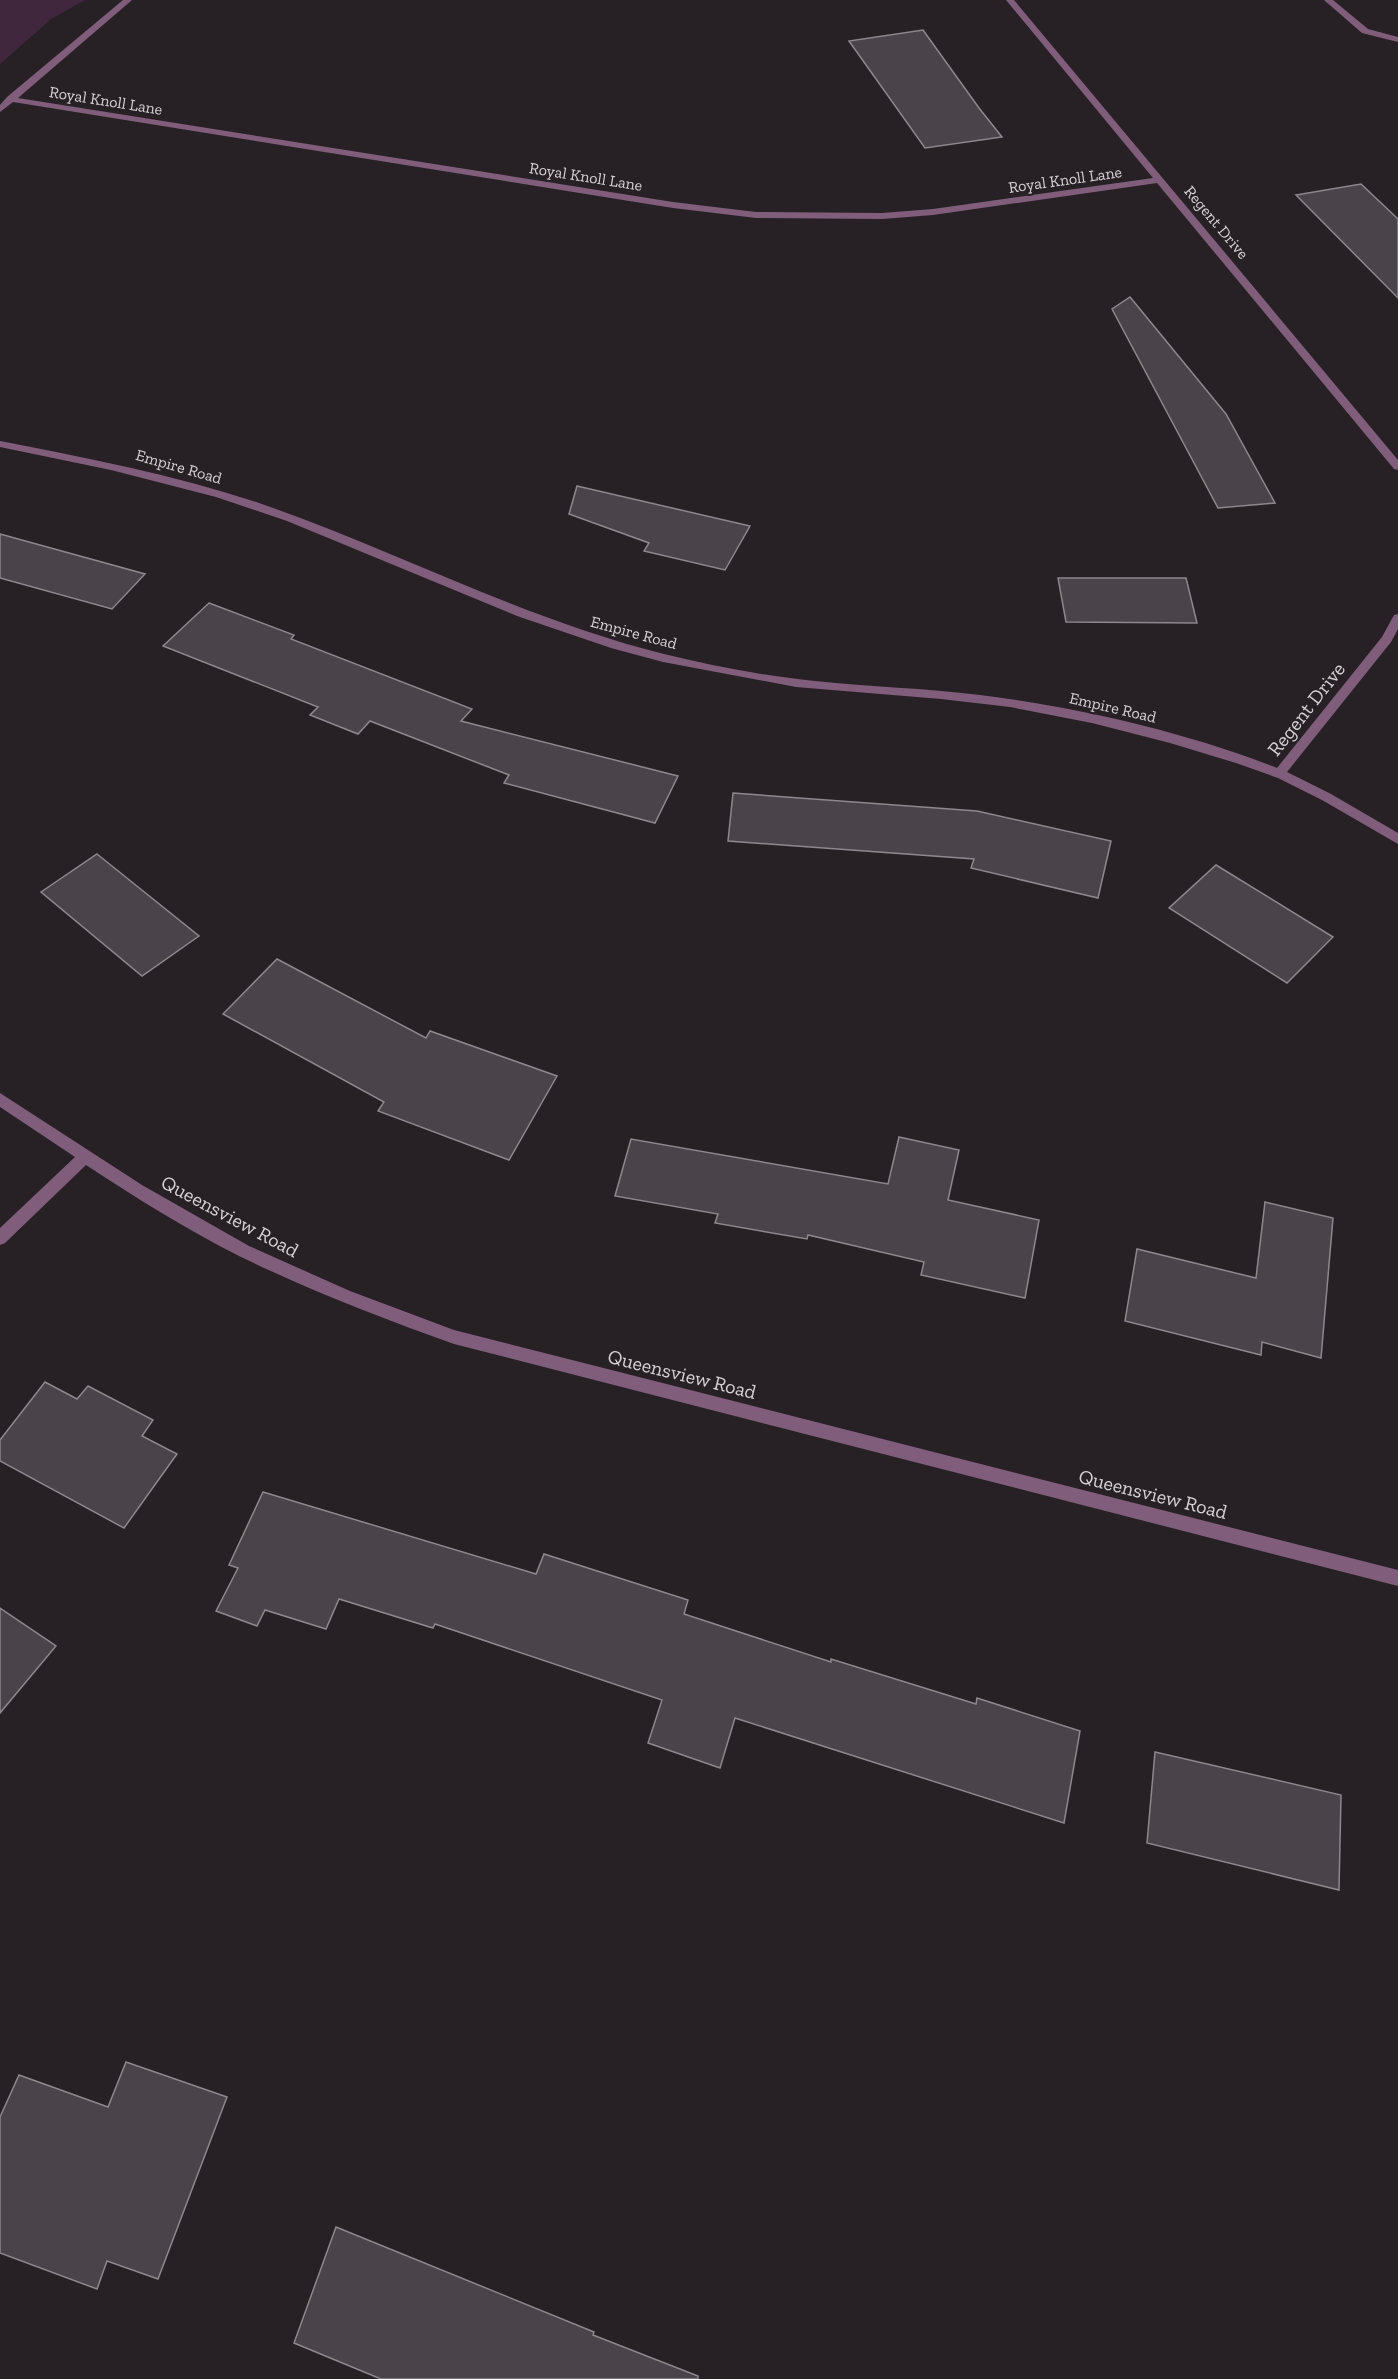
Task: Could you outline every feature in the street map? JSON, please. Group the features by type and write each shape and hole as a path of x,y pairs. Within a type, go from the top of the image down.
{"street":[{"path":"0,109 114,9 128,0"},
{"name":"Regent Drive","path":"1010,0 1398,467"},
{"path":"1328,0 1365,31 1398,40"},
{"name":"Royal Knoll Lane","path":"10,99 673,205 756,215 882,216 933,212 1161,180"},
{"name":"Empire Road","path":"0,444 123,468 193,486 289,518 504,607 583,636 662,658 750,676 812,684 981,699 1061,712 1153,733 1280,773"},
{"name":"Regent Drive","path":"1398,618 1387,639 1280,773 1360,815 1398,838"},
{"name":"Queensview Road","path":"0,1099 85,1157 192,1222 279,1268 370,1308 454,1337 1398,1578"},
{"path":"0,1238 85,1157"}],"shaded area":[{"path":"0,0 85,0 51,19 0,64"}],"building":[{"path":"923,30 1002,137 925,148 849,41"},
{"path":"1361,184 1398,219 1398,298 1296,195"},
{"path":"1130,297 1226,414 1275,503 1218,508 1112,309"},
{"path":"577,486 750,526 725,570 644,551 649,543 569,514"},
{"path":"0,534 145,574 112,609 0,578"},
{"path":"1058,578 1186,578 1197,623 1066,622"},
{"path":"209,603 294,635 291,639 472,709 461,721 678,776 655,823 504,783 509,775 370,721 358,734 310,715 318,707 163,646"},
{"path":"733,793 977,811 1111,841 1098,898 971,868 974,859 728,841"},
{"path":"97,854 199,936 142,976 41,892"},
{"path":"1216,865 1333,937 1287,983 1169,908"},
{"path":"277,959 426,1038 430,1031 557,1076 509,1160 378,1111 384,1102 223,1014"},
{"path":"899,1137 959,1150 948,1200 1039,1220 1025,1298 921,1275 924,1262 808,1235 807,1239 715,1223 718,1214 615,1196 631,1139 888,1184"},
{"path":"1265,1202 1333,1218 1321,1358 1262,1342 1261,1355 1125,1321 1137,1249 1256,1278"},
{"path":"45,1382 77,1399 88,1386 153,1420 142,1436 177,1454 124,1528 0,1461 0,1440"},
{"path":"263,1492 536,1574 544,1554 688,1600 684,1614 831,1662 831,1659 976,1704 977,1698 1080,1731 1064,1823 735,1718 720,1768 648,1743 662,1700 435,1624 433,1628 339,1599 326,1629 265,1610 257,1626 216,1611 238,1568 229,1565"},
{"path":"0,1608 56,1646 0,1713"},
{"path":"1155,1752 1341,1795 1339,1890 1147,1843"},
{"path":"126,2062 227,2097 158,2279 107,2261 97,2289 0,2253 0,2117 19,2075 108,2107"},
{"path":"336,2227 594,2332 593,2335 698,2376 698,2379 381,2379 294,2343"}]}
